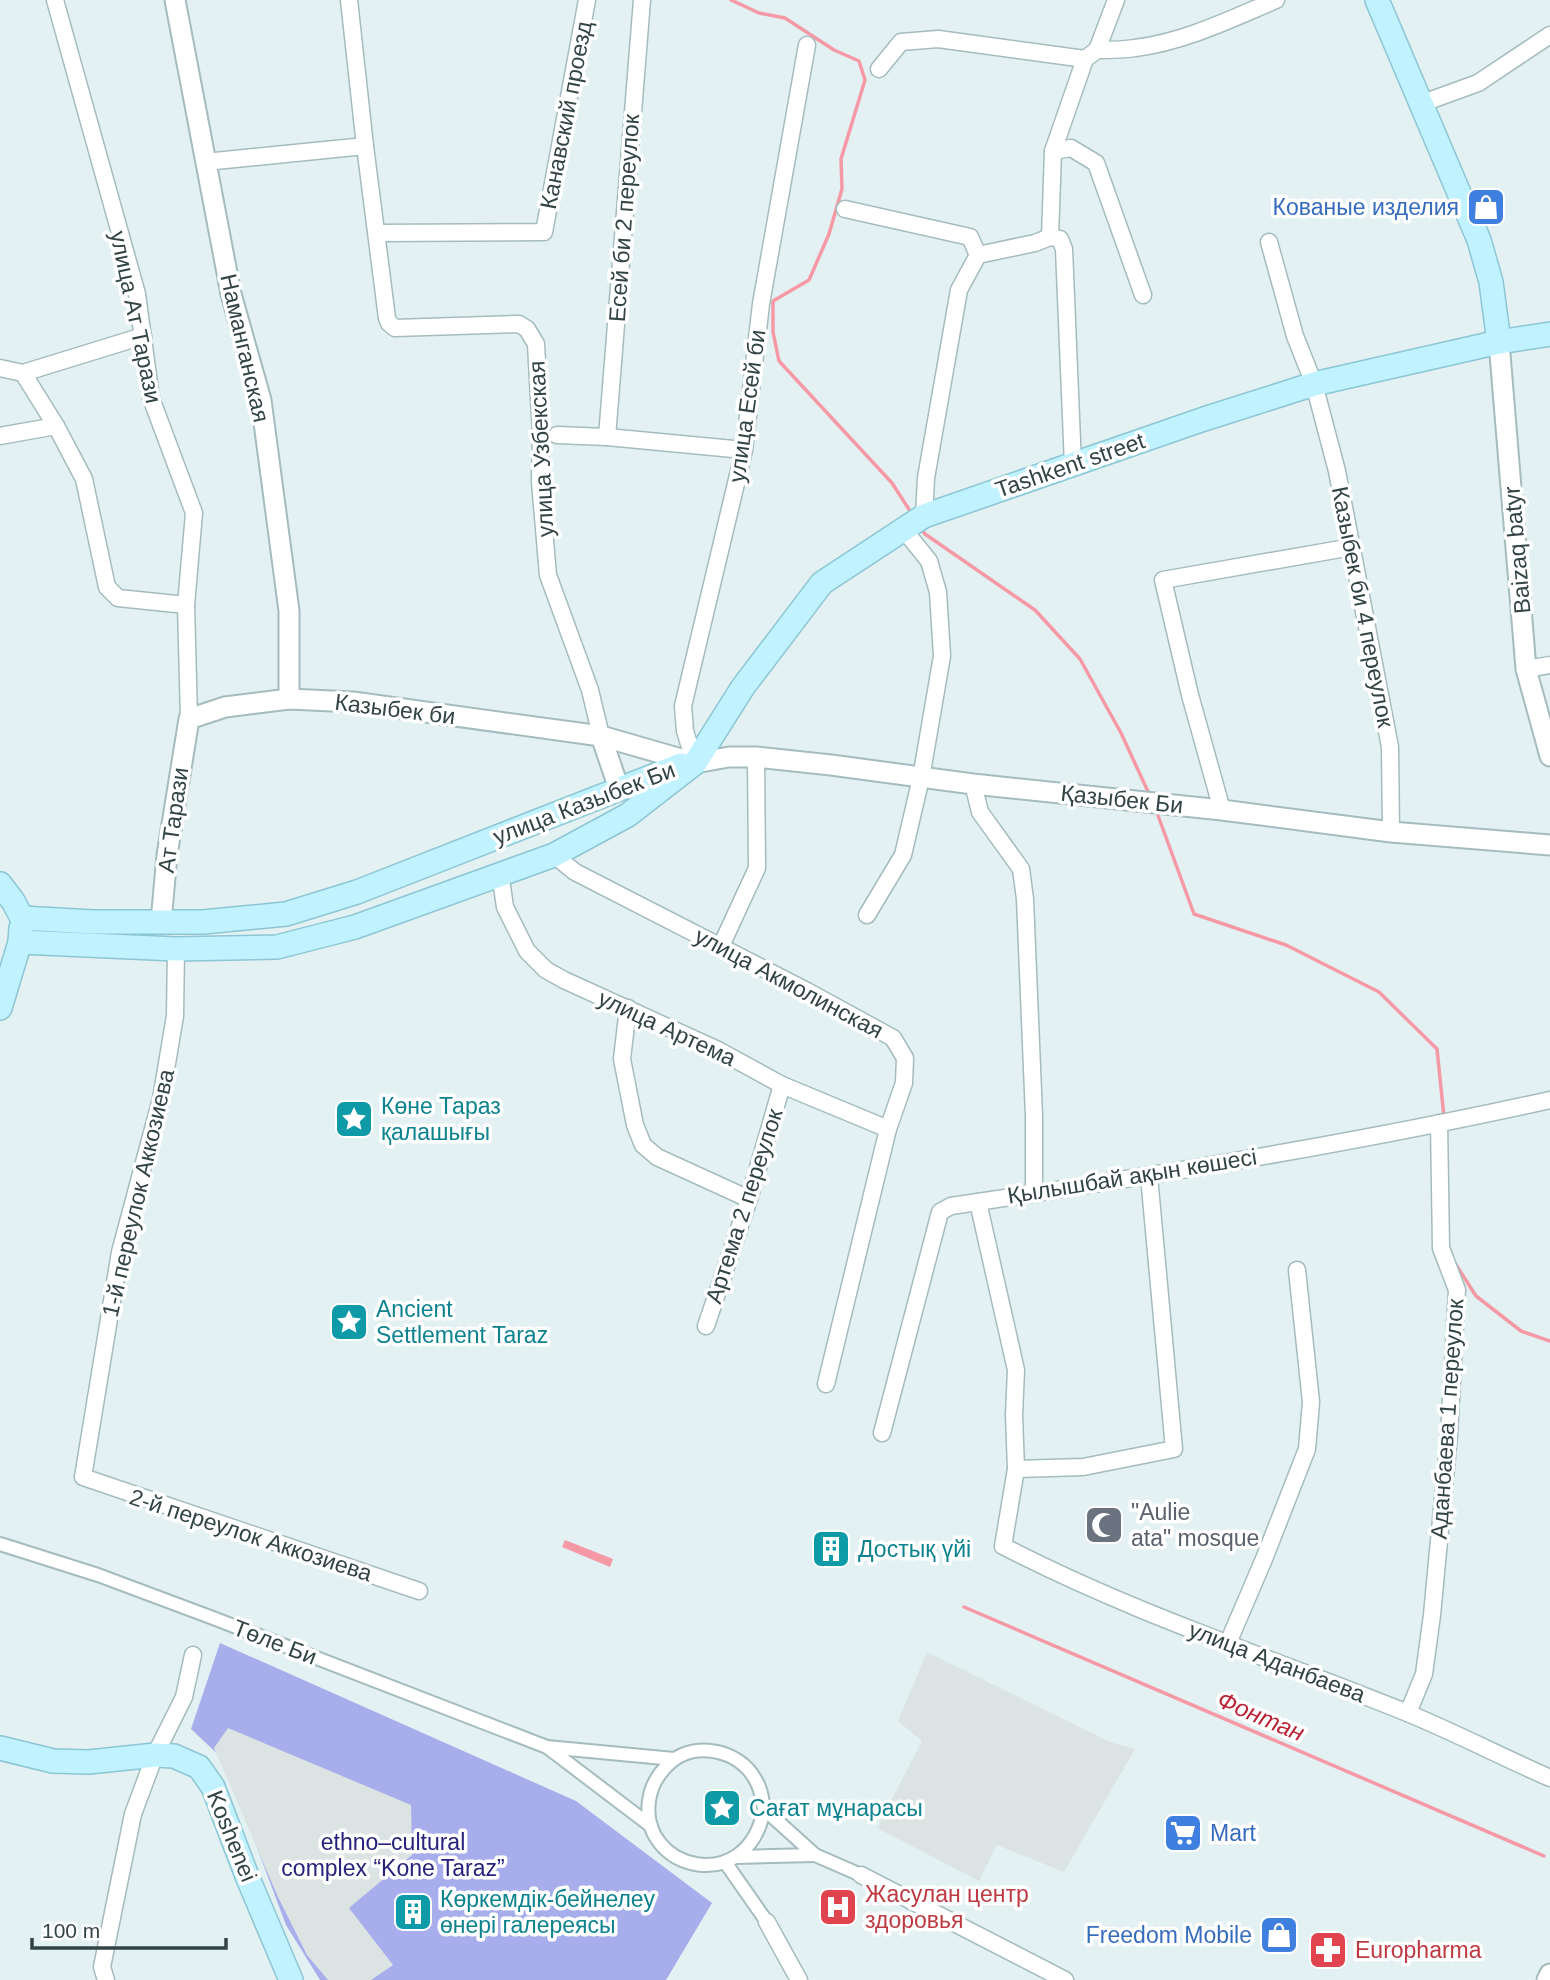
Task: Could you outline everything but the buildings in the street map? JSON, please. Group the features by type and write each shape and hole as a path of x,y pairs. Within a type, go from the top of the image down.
{"main road":[{"path":"1377,0 1479,240 1491,282 1499,342"},
{"name":"Tashkent street","path":"695,763 743,687 822,583 924,516 1314,384 1499,342 1550,334"},
{"name":"улица Казыбек Би","path":"22,918 93,922 203,922 286,914 357,892 680,765 695,763"},
{"name":"улица Казыбек Би","path":"20,942 176,949 277,947 331,934 554,855 628,815 695,763"},
{"path":"0,884 22,918 20,942 0,1008"},
{"path":"357,892 368,922"},
{"name":"Koshenei","path":"0,1748 53,1761 89,1762 155,1755 174,1756 190,1761 207,1775 291,1980"}],"street":[{"name":"улица Ат Тарази","path":"55,0 136,295 152,398 194,513 186,605 189,719"},
{"name":"Наманганская","path":"175,0 231,294 261,400 289,611 289,699"},
{"name":"улица Узбекская","path":"349,0 387,318 395,328 519,324 527,329 536,344 541,435 540,482 548,575 590,690 601,736"},
{"name":"Канавский проезд","path":"377,233 544,232 587,0"},
{"name":"Есей би 2 переулок","path":"607,437 642,0"},
{"path":"1050,237 1053,151 1116,0"},
{"path":"879,69 901,42 938,39 1091,55 1135,48 1168,41 1276,0"},
{"path":"1420,104 1478,83 1550,35"},
{"name":"улица Есей би","path":"695,763 685,731 683,706 744,450 761,304 807,46"},
{"path":"205,162 365,146"},
{"path":"1053,151 1071,148 1096,163 1143,295"},
{"path":"845,209 970,237 978,255"},
{"path":"924,516 926,478 959,290 978,255 1035,243 1050,237 1060,239 1064,249 1073,465"},
{"path":"1269,242 1295,336 1314,384"},
{"path":"0,368 23,373 143,335"},
{"name":"Baizaq batyr","path":"1499,342 1526,668 1550,756"},
{"path":"23,373 56,426 84,479 107,587 118,598 186,605"},
{"name":"Казыбек би 4 переулок","path":"1314,384 1337,471 1390,747 1391,832"},
{"path":"0,436 56,426"},
{"path":"557,435 744,450"},
{"path":"867,915 903,855 921,778 942,656 938,592 929,561 904,530"},
{"path":"1222,810 1190,695 1163,580 1352,547"},
{"path":"1526,668 1550,665"},
{"name":"Казыбек би","path":"189,719 225,707 289,699 353,702 601,736 695,763"},
{"name":"Ат Тарази","path":"161,922 167,855 189,719"},
{"path":"601,736 619,789"},
{"name":"Қазыбек Би","path":"695,763 729,757 756,757 1391,832 1550,845"},
{"path":"721,946 757,868 756,757"},
{"path":"974,784 980,813 1021,869 1025,899 1034,1116 1034,1193"},
{"name":"улица Акмолинская","path":"554,855 575,872 893,1038 905,1058 904,1083 888,1129 826,1384"},
{"name":"улица Артема","path":"500,873 505,907 527,951 546,970 718,1050 782,1085 888,1129"},
{"name":"1-й переулок Аккозиева","path":"83,1477 120,1252 160,1099 171,1040 175,1016 176,949"},
{"path":"628,1008 622,1059 635,1125 643,1144 657,1157 748,1199"},
{"name":"Артема 2 переулок","path":"706,1326 782,1085"},
{"name":"Қылышбай ақын көшесі","path":"882,1433 940,1212 951,1206 1149,1176 1550,1100"},
{"name":"Аданбаева 1 переулок","path":"1409,1713 1424,1674 1432,1615 1448,1435 1457,1290 1441,1248 1439,1123"},
{"path":"978,1202 1016,1370 1016,1469 1083,1467 1174,1449 1149,1176"},
{"path":"1228,1643 1307,1448 1311,1402 1297,1270"},
{"name":"улица Аданбаева","path":"1016,1469 1003,1546 1054,1573 1409,1713 1550,1778"},
{"name":"2-й переулок Аккозиева","path":"83,1477 419,1591"},
{"name":"Төле Би","path":"0,1544 98,1575 547,1747 674,1759"},
{"path":"106,1980 102,1967 133,1814 155,1755 184,1697 193,1655"},
{"name":"Төле Би","path":"547,1747 651,1826"},
{"path":"731,1860 755,1838 761,1826 764,1809 755,1777 744,1764 729,1755 713,1751 693,1751 674,1759 659,1773 650,1791 648,1809 651,1826 659,1843 672,1855 689,1863 707,1866 731,1860 815,1855"},
{"path":"764,1809 815,1855 861,1875 1065,1980"},
{"path":"731,1860 799,1980"},
{"path":"1547,1980 1550,1974"}],"green space":[{"name":"ethno–cultural complex “Kone Taraz”","path":"220,1643 576,1801 712,1903 666,1980 320,1980 286,1925 224,1760 191,1729"}],"shaded area":[{"path":"565,1540 613,1559 610,1567 562,1547"},
{"path":"927,1652 1110,1742 1135,1749 1064,1872 997,1845 979,1881 877,1828 922,1741 898,1721"},
{"path":"228,1728 411,1805 412,1855 349,1908 393,1965 371,1980 328,1980 307,1955 278,1897 214,1748"}],"waterway":[{"path":"731,0 759,13 785,18 834,50 859,61 865,80 841,159 842,189 829,234 809,280 773,301 773,332 779,361 892,483 912,514"},
{"path":"920,526 925,534 1035,610 1080,659 1121,733 1150,796"},
{"path":"1156,810 1194,914 1286,945 1379,992 1437,1049 1444,1117"},
{"path":"1453,1260 1476,1296 1521,1331 1550,1341"},
{"name":"Фонтан","path":"964,1607 1544,1856"}],"place":[{"name":"Кованые изделия","path":"1486,207"},
{"name":"Көне Тараз қалашығы","path":"354,1119"},
{"name":"Ancient Settlement Taraz","path":"349,1322"},
{"name":"\"Aulie ata\" mosque","path":"1104,1525"},
{"name":"Достық үйі","path":"831,1549"},
{"name":"Сағат мұнарасы","path":"722,1808"},
{"name":"Mart","path":"1183,1833"},
{"name":"Жасулан центр здоровья","path":"838,1907"},
{"name":"Көркемдік-бейнелеу өнері галереясы","path":"413,1912"},
{"name":"Freedom Mobile","path":"1279,1935"},
{"name":"Europharma","path":"1328,1950"}]}
